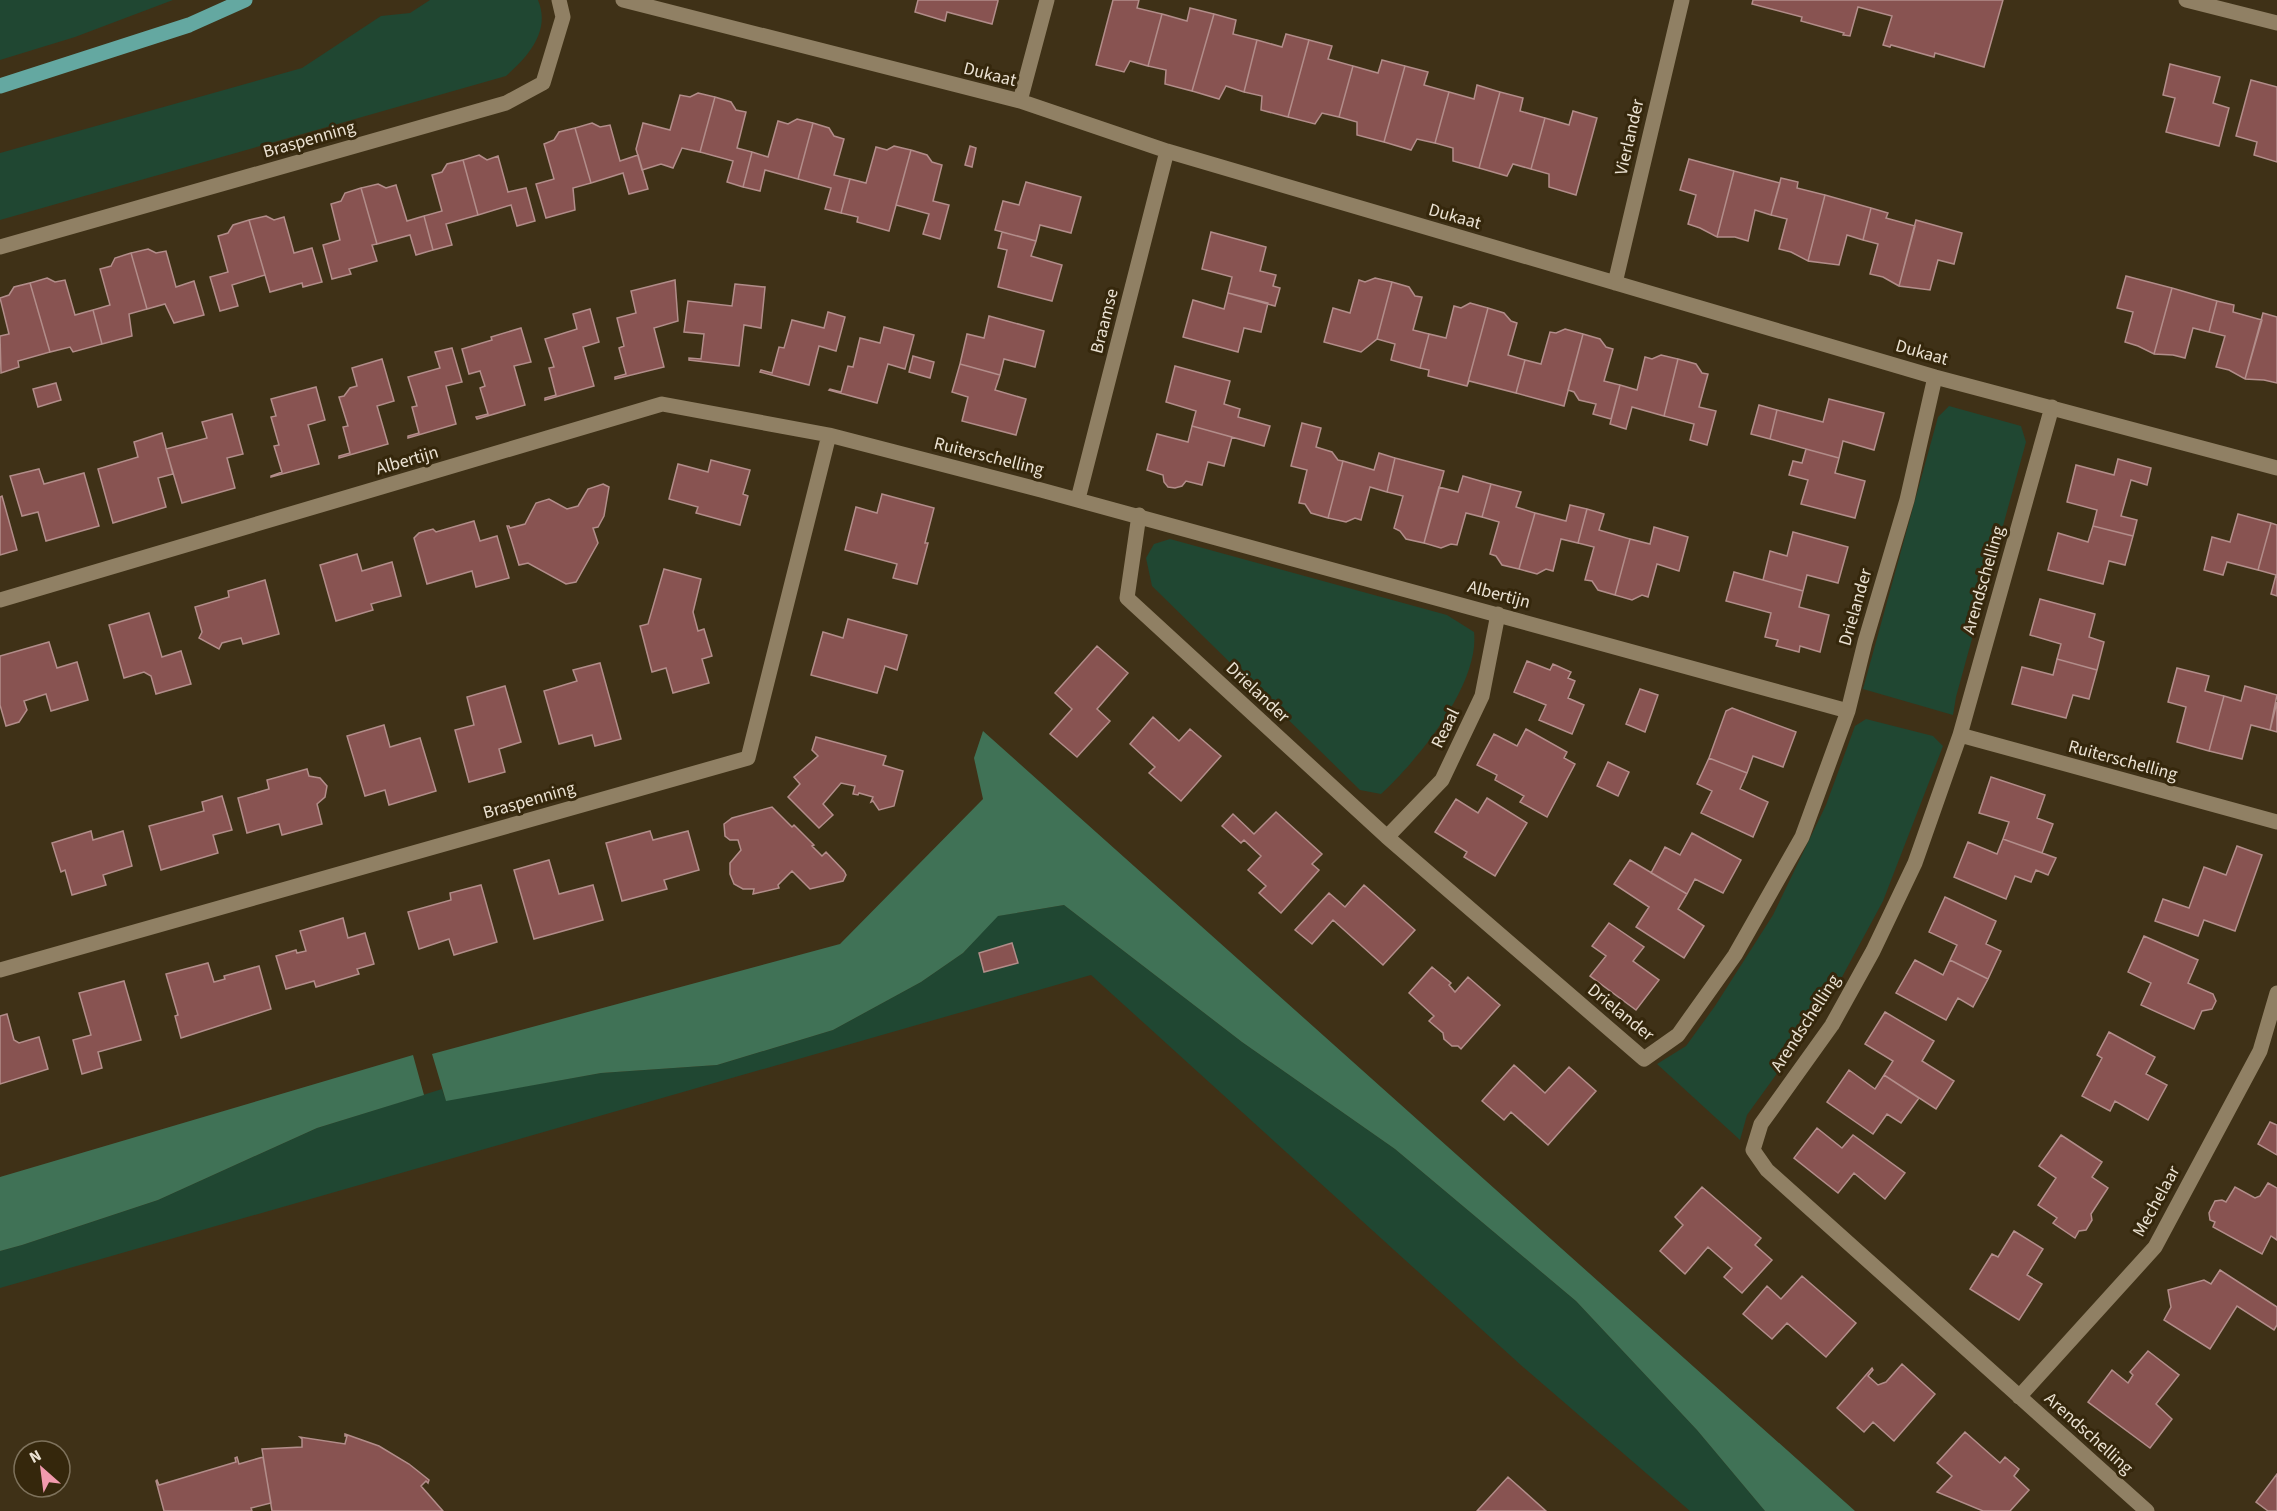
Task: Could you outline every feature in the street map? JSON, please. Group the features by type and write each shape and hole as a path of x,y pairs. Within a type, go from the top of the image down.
{"main road":[{"path":"0,86 189,25 245,0"}],"street":[{"name":"Braspenning","path":"0,247 506,103 543,84 563,17 559,0"},
{"name":"Dukaat","path":"623,0 680,7 1020,101 1167,151 1615,283 1935,376 2277,468"},
{"path":"1020,101 1047,0"},
{"name":"Vierlander","path":"1615,283 1682,0"},
{"path":"2186,0 2277,23"},
{"name":"Braamse","path":"1078,499 1167,151"},
{"name":"Drielander","path":"1139,515 1127,598 1387,837 1644,1059 1678,1035 1735,955 1802,837 1848,711 1865,642 1907,500 1935,376"},
{"name":"Albertijn","path":"0,600 662,404 829,435"},
{"name":"Arendschelling","path":"2052,407 1960,735 1915,863 1873,951 1832,1025 1761,1124 1753,1150 1767,1170 2147,1511"},
{"name":"Braspenning","path":"0,970 748,758 829,435"},
{"name":"Ruiterschelling","path":"829,435 1139,515"},
{"name":"Albertijn","path":"1139,515 1848,711"},
{"name":"Reaal","path":"1387,837 1442,780 1482,696 1498,614"},
{"name":"Ruiterschelling","path":"1960,735 2277,822"},
{"name":"Mechelaar","path":"2019,1397 2155,1247 2260,1051 2277,993"}],"green space":[{"path":"0,0 173,0 75,37 0,60"},
{"path":"430,0 538,0 542,22 529,52 506,76 0,220 0,153 302,68 381,16 410,13"},
{"path":"1949,406 2021,426 2026,442 1953,715 1863,689 1938,417"},
{"path":"1170,539 1447,615 1474,632 1473,652 1467,674 1444,720 1412,762 1381,794 1360,790 1152,586 1146,558 1154,544"},
{"path":"1866,719 1933,736 1943,746 1883,901 1828,1003 1747,1115 1740,1140 1657,1064 1686,1046 1715,1006 1773,915 1826,805 1855,726"},
{"path":"983,731 1855,1511 1765,1511 1697,1430 1576,1301 1395,1149 1242,1042 1064,905 998,916 963,953 921,982 833,1030 717,1065 601,1073 446,1101 432,1054 840,944 983,799 974,758"},
{"path":"1064,905 1242,1042 1395,1149 1576,1301 1697,1430 1765,1511 1690,1511 1523,1367 1091,975 0,1288 0,1251 158,1200 317,1128 442,1089 446,1100 601,1073 717,1065 833,1030 921,982 963,953 997,916"},
{"path":"413,1055 424,1095 317,1128 158,1200 0,1251 0,1177"}],"building":[{"path":"918,0 998,1 992,24 947,12 945,21 915,12"},
{"path":"1113,0 1139,0 1137,8 1162,14 1148,66 1130,61 1124,72 1096,65"},
{"path":"1753,0 2003,0 1984,67 1935,53 1934,57 1891,45 1890,47 1883,45 1892,16 1858,7 1850,36 1801,21 1802,17 1752,4"},
{"path":"1190,8 1214,14 1192,91 1165,84 1166,70 1148,66 1162,14 1187,21"},
{"path":"1214,14 1236,20 1233,34 1257,40 1244,92 1226,86 1219,99 1192,91"},
{"path":"1286,34 1309,40 1288,117 1261,110 1262,96 1244,92 1257,40 1282,47"},
{"path":"1309,40 1332,46 1328,59 1353,66 1339,117 1322,113 1315,124 1288,117"},
{"path":"1382,60 1405,66 1384,142 1357,135 1357,122 1339,117 1353,66 1378,73"},
{"path":"2170,64 2220,77 2213,103 2229,108 2219,146 2166,132 2175,98 2163,95"},
{"path":"1405,66 1428,72 1424,85 1449,92 1435,143 1417,139 1411,150 1384,142"},
{"path":"2251,80 2277,87 2277,162 2254,155 2257,142 2236,136"},
{"path":"1477,85 1500,92 1479,168 1453,161 1453,148 1435,143 1449,92 1474,99"},
{"path":"1500,92 1523,98 1520,111 1545,118 1531,169 1513,164 1507,176 1479,168"},
{"path":"698,93 715,97 700,152 682,148 673,168 661,164 642,170 636,149 643,123 670,130 680,95 690,97"},
{"path":"715,97 731,102 736,110 746,112 737,148 752,152 743,187 727,182 733,161 700,152"},
{"path":"1573,111 1597,118 1576,195 1549,187 1549,174 1531,169 1545,118 1569,125"},
{"path":"797,119 813,123 798,179 765,170 760,191 743,187 752,152 768,157 778,121 788,124"},
{"path":"592,123 600,127 610,125 620,161 638,155 648,189 629,194 623,173 591,183 575,128"},
{"path":"813,123 829,128 834,136 844,139 834,175 850,179 841,213 825,209 831,188 798,179"},
{"path":"575,128 591,183 573,188 575,210 546,218 536,184 554,179 544,144 554,140 559,132"},
{"path":"894,146 911,150 889,231 857,222 858,217 841,213 850,179 866,183 876,147 887,150"},
{"path":"970,146 976,148 972,167 965,165"},
{"path":"911,150 927,155 932,162 942,165 933,201 949,205 940,239 923,234 929,214 896,205"},
{"path":"479,155 487,160 498,156 508,192 526,188 535,221 517,226 511,205 478,215 463,160"},
{"path":"1689,159 1734,171 1717,237 1688,224 1696,195 1680,190"},
{"path":"463,160 478,215 446,224 452,245 433,250 424,216 442,211 432,175 442,172 447,164"},
{"path":"1734,171 1780,183 1771,215 1755,210 1748,241 1735,237 1717,237"},
{"path":"1781,178 1798,182 1797,188 1825,195 1808,261 1791,252 1779,249 1787,219 1771,215"},
{"path":"1026,182 1081,197 1071,233 1040,225 1036,241 995,230 1003,201 1019,205"},
{"path":"378,184 386,188 396,185 407,221 424,216 433,250 416,255 410,235 377,244 361,188"},
{"path":"361,188 377,244 372,245 377,261 349,269 351,274 332,279 323,245 340,240 331,204 341,201 345,193"},
{"path":"1825,195 1871,208 1863,240 1847,235 1839,265 1808,261"},
{"path":"1871,208 1888,213 1886,218 1915,226 1899,286 1883,277 1870,274 1878,244 1863,240"},
{"path":"266,216 274,220 284,217 294,253 312,248 322,282 303,287 302,283 270,292 249,220"},
{"path":"249,220 265,275 232,285 238,306 220,311 210,277 228,272 218,236 228,233 233,225"},
{"path":"1916,220 1962,233 1954,264 1938,260 1930,290 1899,286"},
{"path":"1002,232 1036,241 1031,256 1062,265 1052,301 998,287 1007,250 998,248"},
{"path":"1211,232 1266,247 1260,271 1276,275 1273,286 1280,288 1275,306 1228,293 1232,277 1202,269"},
{"path":"148,249 156,253 166,251 176,287 194,281 204,315 174,323 165,304 147,309 131,253"},
{"path":"131,253 147,309 129,314 132,336 102,344 93,310 110,305 100,269 111,266 115,258"},
{"path":"2126,276 2172,288 2154,354 2125,342 2133,312 2117,308"},
{"path":"47,278 55,282 65,280 75,315 93,310 102,344 73,352 70,347 50,352 30,283"},
{"path":"1375,278 1392,282 1377,339 1361,352 1324,342 1333,308 1350,313 1359,280 1365,282"},
{"path":"675,280 678,321 654,328 664,367 615,379 615,377 626,374 619,348 624,346 617,318 636,313 631,291"},
{"path":"1392,282 1409,287 1415,296 1422,297 1413,330 1429,334 1420,368 1391,360 1395,344 1377,339"},
{"path":"30,283 50,352 18,361 19,367 1,373 0,336 9,334 0,298 9,295 14,287"},
{"path":"735,284 765,287 761,328 744,325 739,366 689,360 689,358 701,359 704,334 684,332 688,301 732,306"},
{"path":"2172,288 2217,301 2209,332 2193,328 2185,358 2154,354"},
{"path":"1228,293 1268,303 1261,332 1244,328 1238,352 1183,337 1193,300 1224,309"},
{"path":"2217,301 2234,305 2233,312 2262,320 2245,379 2229,370 2216,367 2225,336 2209,332"},
{"path":"1470,303 1488,308 1467,386 1428,376 1429,370 1420,368 1429,334 1446,338 1454,306 1461,308"},
{"path":"1488,308 1504,313 1511,321 1517,323 1508,355 1525,360 1516,393 1469,381 1467,386"},
{"path":"590,309 599,342 583,347 594,386 545,400 545,398 556,395 549,368 554,367 545,339 577,329 573,314"},
{"path":"828,312 845,317 836,351 819,346 809,385 760,372 761,370 772,373 779,347 784,348 792,320 824,328"},
{"path":"2263,313 2277,317 2277,383 2245,379"},
{"path":"989,316 1044,331 1035,367 1004,359 1000,375 960,364 967,334 984,338"},
{"path":"884,327 914,335 905,369 888,364 877,403 829,390 841,392 848,366 853,367 860,338 880,343"},
{"path":"521,328 531,362 514,366 525,405 477,419 476,417 488,414 480,388 485,386 480,371 469,374 462,349"},
{"path":"1565,329 1583,334 1564,406 1516,393 1525,360 1541,364 1550,332 1556,333"},
{"path":"1583,334 1600,339 1606,347 1613,349 1604,381 1620,385 1611,419 1593,414 1596,404 1579,400 1574,392 1568,390"},
{"path":"452,348 462,382 446,386 456,424 408,438 408,436 419,433 412,407 417,406 408,377 440,368 435,352"},
{"path":"1661,355 1678,359 1664,416 1632,407 1626,429 1610,424 1620,385 1637,390 1645,357 1652,359"},
{"path":"913,356 934,362 930,378 909,372"},
{"path":"382,359 394,401 377,406 388,444 339,458 339,456 350,453 343,427 348,426 339,397 344,396 350,388 357,386 352,368"},
{"path":"1678,359 1696,364 1702,373 1708,374 1699,407 1716,411 1707,445 1690,440 1694,424 1664,416"},
{"path":"960,364 1000,375 995,390 1026,399 1016,435 962,421 968,397 952,392"},
{"path":"1175,366 1230,381 1224,404 1240,409 1238,417 1270,426 1264,446 1192,426 1196,411 1166,402"},
{"path":"56,383 61,400 38,407 33,389"},
{"path":"316,387 325,420 308,425 319,464 271,477 282,472 274,446 279,445 271,417 276,416 271,399"},
{"path":"1829,399 1884,413 1874,450 1843,441 1839,458 1770,439 1777,410 1823,422"},
{"path":"1759,405 1777,410 1770,439 1751,434"},
{"path":"232,414 243,454 227,458 235,488 182,503 166,449 207,438 202,422"},
{"path":"1302,423 1321,428 1316,447 1332,452 1338,460 1343,461 1328,518 1311,513 1305,504 1299,503 1307,470 1291,466"},
{"path":"1192,426 1232,437 1224,466 1208,462 1202,485 1186,481 1182,486 1168,487 1163,475 1147,470 1157,434 1188,442"},
{"path":"162,433 173,474 158,478 166,507 113,523 98,469 138,457 134,442"},
{"path":"1806,449 1839,458 1835,473 1865,481 1855,518 1801,504 1808,480 1789,475 1793,461 1802,463"},
{"path":"1379,453 1395,458 1387,492 1370,487 1361,520 1355,518 1346,522 1328,518 1343,461 1374,470"},
{"path":"1395,458 1444,471 1424,543 1406,539 1400,531 1394,528 1403,496 1387,492"},
{"path":"2118,459 2151,468 2147,485 2131,480 2121,516 2137,520 2133,536 2093,526 2097,510 2067,502 2076,465 2114,475"},
{"path":"711,460 750,470 743,494 748,496 740,525 696,513 698,507 669,499 678,464 708,472"},
{"path":"39,469 44,484 84,473 99,526 46,541 38,512 22,516 10,476"},
{"path":"1463,476 1491,484 1482,517 1466,513 1457,545 1451,544 1441,548 1424,543 1439,487 1458,492"},
{"path":"603,484 609,487 604,516 598,527 593,528 598,543 576,582 566,584 528,563 519,565 507,526 510,528 525,524 536,503 549,499 567,509 578,506 588,489"},
{"path":"1491,484 1521,492 1516,507 1535,513 1519,569 1502,565 1496,556 1490,554 1499,522 1482,517"},
{"path":"882,494 934,508 917,584 893,578 897,564 845,550 856,507 877,513"},
{"path":"2,496 17,550 0,555 0,497"},
{"path":"1570,505 1587,509 1578,543 1561,539 1553,571 1546,569 1537,574 1519,569 1535,513 1566,521"},
{"path":"1587,509 1604,514 1599,530 1630,539 1615,595 1598,590 1592,581 1585,580 1594,547 1578,543"},
{"path":"2238,514 2271,523 2258,570 2227,562 2223,575 2204,570 2212,537 2230,542"},
{"path":"474,521 480,541 497,536 509,578 476,587 472,571 427,584 414,538 419,533 433,529 436,532"},
{"path":"2271,523 2277,525 2277,596 2271,594 2276,575 2258,570"},
{"path":"2093,526 2133,536 2125,565 2109,561 2103,584 2048,570 2058,533 2088,542"},
{"path":"1654,527 1688,537 1679,571 1657,564 1648,597 1642,595 1632,600 1615,595 1630,539 1650,544"},
{"path":"1793,532 1848,547 1838,583 1807,575 1803,591 1763,580 1770,551 1787,556"},
{"path":"357,554 362,571 392,562 401,596 371,604 373,610 336,621 320,565"},
{"path":"664,569 701,579 693,612 698,631 704,629 712,656 702,659 709,683 673,693 666,668 652,672 640,626 648,624"},
{"path":"1734,572 1803,591 1799,607 1829,615 1820,652 1800,646 1799,652 1776,646 1778,640 1765,637 1771,613 1726,601"},
{"path":"265,580 279,634 243,644 241,638 222,643 219,649 199,638 202,632 195,607 229,597 228,591"},
{"path":"2040,599 2095,614 2089,637 2104,642 2097,670 2057,659 2061,644 2030,635"},
{"path":"149,613 162,657 181,651 191,684 156,694 151,676 144,672 124,678 109,625"},
{"path":"848,619 907,635 897,670 885,666 877,693 811,675 823,632 843,638"},
{"path":"49,642 57,668 77,662 88,700 51,711 46,694 24,701 27,710 19,722 6,726 0,705 0,656"},
{"path":"1097,646 1128,673 1097,709 1110,721 1077,757 1050,734 1072,709 1055,693"},
{"path":"2057,659 2097,670 2089,699 2073,695 2066,718 2012,704 2022,667 2053,675"},
{"path":"1527,661 1550,670 1553,664 1571,672 1568,678 1575,681 1568,698 1584,705 1572,734 1539,720 1546,705 1514,692"},
{"path":"600,663 621,739 595,746 592,735 559,744 544,691 577,681 573,670"},
{"path":"2177,668 2209,676 2205,691 2224,696 2209,751 2177,742 2186,707 2168,702"},
{"path":"505,686 521,742 499,749 505,772 469,782 455,730 474,725 467,697"},
{"path":"2245,686 2277,695 2270,730 2251,725 2242,759 2209,751 2224,696 2241,701"},
{"path":"1640,689 1658,695 1645,732 1626,724"},
{"path":"2277,702 2277,732 2270,730"},
{"path":"1732,708 1796,732 1783,767 1753,756 1747,773 1709,758 1726,711"},
{"path":"1153,717 1179,741 1190,729 1221,756 1181,801 1149,773 1155,767 1130,744"},
{"path":"384,725 390,747 420,738 436,791 389,805 385,790 365,796 347,736"},
{"path":"1526,729 1567,752 1564,758 1575,764 1547,817 1520,802 1524,796 1495,780 1497,775 1477,765 1494,734 1517,746"},
{"path":"816,737 886,756 883,765 903,771 894,806 879,810 873,801 871,802 873,797 859,793 858,795 853,794 855,786 841,783 823,804 833,815 819,828 788,797 800,784 794,777 818,756 812,750"},
{"path":"1709,758 1747,773 1740,789 1768,802 1753,837 1701,813 1712,791 1697,784"},
{"path":"1608,762 1629,772 1618,796 1597,786"},
{"path":"307,769 309,776 320,778 327,786 325,797 317,804 322,824 282,835 279,824 247,833 238,798 269,789 267,780"},
{"path":"1991,777 2045,795 2037,818 2053,824 2042,853 2003,839 2009,822 1979,813"},
{"path":"222,796 232,830 213,835 218,853 161,870 149,826 204,811 202,802"},
{"path":"1487,798 1527,823 1495,876 1464,857 1467,852 1435,832 1456,799 1478,813"},
{"path":"772,807 792,827 794,825 822,856 826,852 844,871 846,875 843,881 810,889 792,871 778,885 779,888 753,894 754,889 743,889 734,884 730,874 730,863 741,850 738,840 730,840 725,836 724,824 732,818"},
{"path":"1276,812 1322,854 1312,864 1319,870 1281,913 1259,893 1266,886 1248,870 1261,856 1244,840 1241,843 1222,826 1233,814 1254,834"},
{"path":"91,831 93,840 123,831 132,866 103,875 106,885 72,895 65,870 61,872 52,843"},
{"path":"650,831 653,840 688,831 699,870 664,880 667,889 622,901 606,843"},
{"path":"1692,833 1741,860 1723,893 1695,879 1687,894 1651,873 1665,847 1680,855"},
{"path":"2003,839 2056,858 2048,875 2036,870 2031,882 2015,876 2006,899 1954,877 1968,842 1997,854"},
{"path":"2237,846 2262,855 2235,931 2204,920 2198,936 2155,921 2163,899 2189,908 2204,867 2226,875"},
{"path":"549,860 559,894 593,885 603,920 534,939 514,870"},
{"path":"1630,860 1687,894 1678,909 1704,926 1684,958 1636,927 1649,907 1614,884"},
{"path":"481,885 497,942 454,955 449,939 419,949 408,912 451,900 450,893"},
{"path":"1364,885 1415,930 1383,965 1333,920 1312,944 1295,930 1329,893 1345,907"},
{"path":"1945,897 1996,921 1986,944 2001,951 1988,979 1950,960 1957,945 1929,932"},
{"path":"343,918 348,938 365,933 374,964 357,969 359,974 316,987 314,981 286,989 276,956 296,950 297,953 306,951 300,931"},
{"path":"1609,923 1644,947 1633,961 1659,980 1636,1010 1590,976 1606,956 1592,946"},
{"path":"2144,936 2198,960 2188,983 2213,994 2216,1001 2212,1009 2202,1011 2194,1029 2141,1005 2151,983 2128,972"},
{"path":"1012,943 1018,963 984,972 979,953"},
{"path":"1915,960 1943,975 1950,960 1988,979 1973,1007 1958,998 1946,1020 1896,993"},
{"path":"208,963 214,982 225,979 224,976 259,966 271,1009 181,1038 175,1016 178,1015 166,974"},
{"path":"1432,967 1451,983 1449,985 1455,992 1468,977 1500,1005 1461,1049 1458,1046 1452,1046 1444,1039 1443,1033 1429,1021 1434,1016 1409,993"},
{"path":"124,981 141,1040 98,1052 102,1068 82,1074 73,1040 91,1035 79,993"},
{"path":"1885,1012 1934,1041 1922,1061 1954,1081 1936,1109 1884,1075 1893,1061 1865,1044"},
{"path":"7,1014 14,1040 19,1043 39,1037 48,1069 0,1084 0,1016"},
{"path":"2109,1032 2155,1057 2146,1074 2167,1085 2148,1120 2115,1101 2110,1111 2082,1096 2102,1058 2097,1055"},
{"path":"1514,1065 1545,1093 1569,1067 1596,1091 1548,1145 1511,1112 1504,1120 1482,1101"},
{"path":"1849,1070 1875,1089 1884,1075 1919,1098 1901,1123 1887,1114 1873,1134 1827,1102"},
{"path":"2270,1122 2277,1125 2277,1155 2258,1144"},
{"path":"1817,1128 1842,1148 1853,1135 1905,1173 1885,1199 1854,1173 1838,1193 1794,1158"},
{"path":"2061,1135 2102,1162 2092,1177 2108,1188 2091,1214 2092,1220 2086,1230 2079,1231 2075,1238 2053,1223 2057,1218 2038,1205 2056,1178 2039,1166"},
{"path":"2268,1183 2277,1188 2277,1240 2271,1236 2262,1254 2213,1227 2215,1222 2210,1220 2209,1213 2215,1201 2226,1202 2235,1187 2255,1198 2260,1196"},
{"path":"1702,1187 1761,1238 1755,1245 1772,1260 1742,1293 1724,1277 1732,1268 1708,1247 1685,1274 1660,1251 1683,1225 1675,1217"},
{"path":"2014,1231 2043,1249 2027,1275 2042,1284 2019,1320 1970,1289 1992,1254 1998,1257"},
{"path":"2220,1270 2277,1307 2277,1325 2274,1330 2237,1306 2210,1349 2164,1320 2171,1307 2168,1290 2204,1280 2211,1284"},
{"path":"1802,1276 1856,1323 1826,1357 1787,1323 1772,1339 1743,1314 1767,1286 1781,1299"},
{"path":"2148,1351 2179,1375 2156,1404 2172,1419 2150,1448 2088,1402 2112,1370 2128,1383 2133,1375 2130,1372"},
{"path":"1902,1364 1935,1394 1894,1441 1873,1422 1864,1432 1837,1408 1872,1368 1868,1376 1878,1385 1886,1382"},
{"path":"1965,1432 2000,1463 2005,1457 2019,1469 2014,1476 2029,1490 2010,1511 1983,1511 1937,1492 1952,1476 1937,1463"},
{"path":"345,1434 379,1446 409,1464 429,1480 421,1486 443,1511 272,1511 262,1449 302,1447 300,1437 345,1444 347,1436"},
{"path":"237,1457 239,1464 263,1457 271,1503 251,1508 252,1511 164,1511 157,1480 159,1485 236,1462"},
{"path":"2277,1474 2277,1511 2268,1511 2256,1502"},
{"path":"1508,1477 1546,1511 1477,1511"}]}
